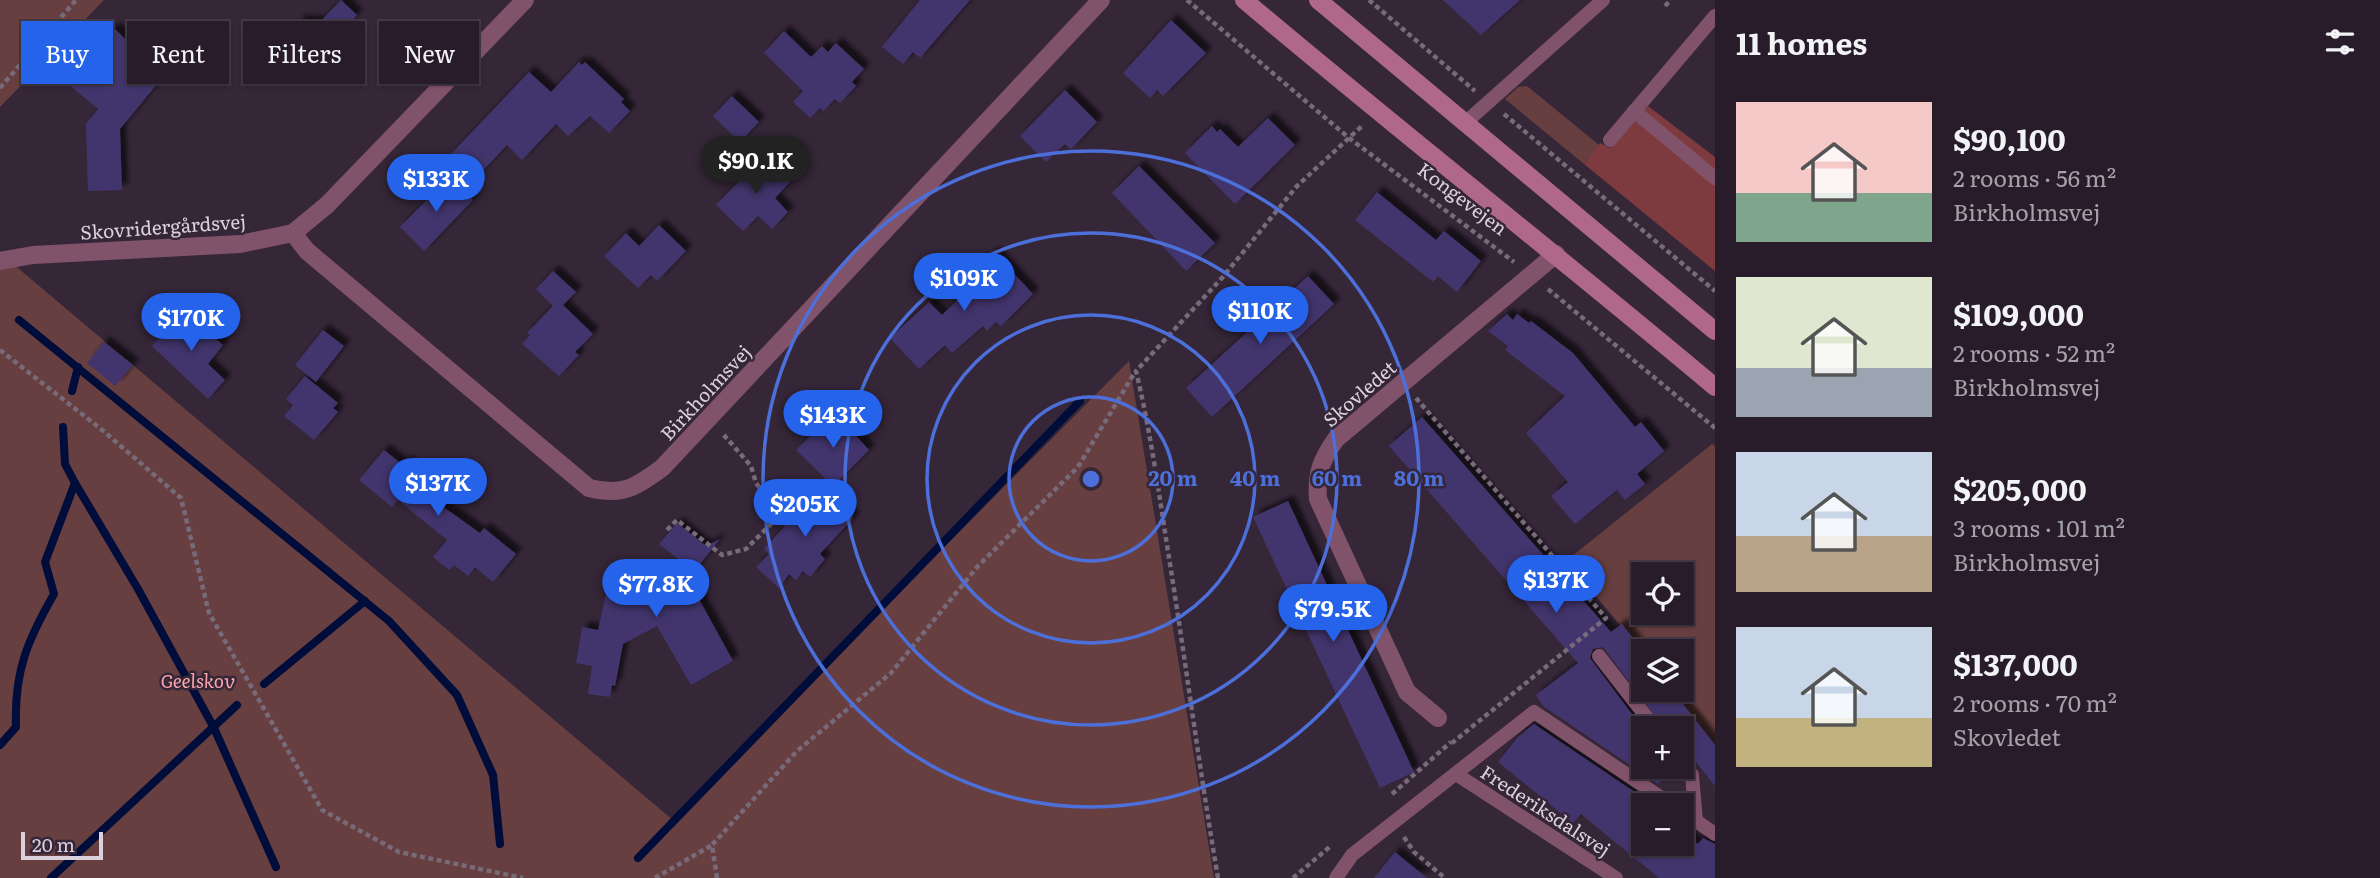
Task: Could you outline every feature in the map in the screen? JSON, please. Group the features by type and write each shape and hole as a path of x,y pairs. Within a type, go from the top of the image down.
{"main road":[{"name":"Kongevejen","path":"1244,0 1376,113 1556,254 1715,387"},
{"path":"1318,0 1715,331"}],"street":[{"name":"Skovridergårdsvej","path":"0,261 33,255 240,244 293,233 327,205 525,0"},
{"name":"Birkholmsvej","path":"293,233 307,251 589,488 612,494 640,484 662,468 1101,0"},
{"name":"Skovledet","path":"1438,718 1407,692 1318,499 1317,480 1322,458 1336,439 1556,254"}],"lane":[{"path":"1465,123 1602,0"},
{"path":"1610,140 1715,16"},
{"path":"1634,111 1715,178"},
{"path":"1599,656 1646,716"},
{"name":"Frederiksdalsvej","path":"1336,878 1352,855 1534,712 1654,793"},
{"name":"Frederiksdalsvej","path":"1456,774 1616,878"},
{"path":"1692,779 1696,821 1715,834"}],"path":[{"path":"0,88 76,0"},
{"name":"Kongevejen","path":"1187,0 1349,138 1531,275 1715,428"},
{"path":"1369,0 1715,291"},
{"path":"1665,6 1671,0"},
{"path":"655,878 712,845 797,751 891,673 978,566 1078,467 1136,371 1222,278 1297,186 1376,113"},
{"path":"0,350 101,429 181,498 209,613 322,810 399,852 523,878"},
{"path":"1136,371 1149,432 1189,681 1199,769 1218,878"},
{"path":"1388,797 1606,618 1403,383"},
{"path":"667,530 677,520 722,555 746,549 780,516 756,483 751,466 708,418"},
{"path":"1438,718 1452,743"},
{"path":"1395,821 1414,852 1445,878"},
{"path":"1293,878 1335,842"},
{"path":"712,845 717,878"}],"green space":[{"path":"0,0 104,0 84,21 21,21 22,84 0,107"},
{"path":"1527,86 1599,145 1584,164 1505,99 1518,87"},
{"name":"Geelskov","path":"0,253 673,820 1129,361 1214,878 0,878"},
{"path":"1712,444 1715,446 1715,745 1681,702 1694,702 1694,639 1632,639 1566,561"}],"shaded area":[{"path":"1648,106 1715,157 1715,271 1584,164 1600,143 1610,148"}],"building":[{"path":"341,0 357,15 352,21 321,21"},
{"path":"920,0 970,0 920,58 913,52 903,64 882,47"},
{"path":"1443,0 1520,0 1481,35"},
{"path":"1171,20 1206,53 1163,96 1157,90 1150,98 1123,73"},
{"path":"113,29 127,41 127,84 157,84 120,129 122,190 88,191 86,124 98,109 69,84 113,84"},
{"path":"784,31 811,57 822,46 828,52 836,43 864,69 852,82 856,86 840,103 835,99 823,111 820,108 810,118 793,102 803,91 764,53"},
{"path":"579,62 582,65 585,62 624,99 621,102 630,111 609,133 590,116 568,136 556,124 522,160 507,145 475,179 450,155 529,72 551,92"},
{"path":"1065,90 1097,122 1071,149 1065,144 1046,162 1020,136"},
{"path":"732,96 759,122 740,142 713,116"},
{"path":"1268,118 1295,145 1235,204 1185,153 1212,126 1217,132 1220,129 1238,147"},
{"path":"764,155 791,181 775,198 788,212 772,229 758,216 743,231 716,205"},
{"path":"1139,166 1215,243 1186,271 1112,193"},
{"path":"449,177 473,200 424,251 400,227"},
{"path":"1377,192 1436,240 1444,231 1481,261 1457,292 1438,276 1433,282 1355,220"},
{"path":"659,225 686,251 657,281 651,275 638,288 604,256 626,233 639,246"},
{"path":"994,252 1033,294 1001,326 996,322 987,331 983,326 952,353 945,345 919,369 890,338 929,302 942,315 980,278 973,271"},
{"path":"553,271 576,292 563,305 593,334 575,352 579,355 559,376 522,344 530,335 527,333 553,306 536,289"},
{"path":"1308,276 1334,304 1212,417 1186,388"},
{"path":"1507,314 1513,320 1517,314 1529,323 1531,321 1573,353 1635,427 1641,422 1664,451 1637,474 1645,484 1625,500 1617,490 1575,524 1551,496 1568,482 1526,433 1565,396 1505,350 1508,346 1488,331"},
{"path":"172,317 191,317 223,345 208,364 225,380 208,399 152,346 172,324"},
{"path":"323,330 344,346 316,382 295,365"},
{"path":"104,342 133,365 115,386 87,363"},
{"path":"305,376 338,403 333,408 338,412 314,440 284,416 293,405 286,399"},
{"path":"837,415 869,450 833,486 796,450 827,419 830,422"},
{"path":"1422,417 1611,632 1622,624 1633,639 1631,639 1631,684 1603,647 1593,649 1590,658 1633,716 1631,716 1631,766 1543,706 1536,695 1578,663 1389,446"},
{"path":"384,450 403,465 406,461 438,487 440,490 432,499 480,533 484,528 516,554 493,582 475,567 468,576 454,565 449,570 433,557 447,540 398,500 392,507 359,480"},
{"path":"821,486 853,518 820,554 825,559 810,577 803,571 796,580 789,574 779,588 756,567 769,554 764,549"},
{"path":"1288,501 1414,772 1380,788 1253,517"},
{"path":"677,523 706,546 720,539 688,579 733,661 691,685 657,626 623,644 615,686 612,685 610,697 588,694 592,666 576,663 582,627 598,630 609,580 632,586 679,560 659,544"},
{"path":"1644,702 1681,702 1692,716 1655,716"},
{"path":"1694,718 1715,745 1715,786 1694,759"},
{"path":"1534,724 1636,793 1631,793 1631,855 1581,814 1573,823 1498,762 1518,737"},
{"path":"1651,779 1664,779 1658,784"},
{"path":"1703,838 1715,844 1715,878 1659,878 1632,856 1694,856 1694,841 1698,844"},
{"path":"1395,852 1427,878 1374,878"}],"waterway":[{"path":"19,320 389,621 457,695 493,775 500,844"},
{"path":"72,391 78,367"},
{"path":"638,858 1080,401"},
{"path":"0,745 16,727 17,690 24,658 36,627 54,594 45,562 75,483 65,464 63,427"},
{"path":"75,483 138,589 214,728 276,867"},
{"path":"264,684 365,601"},
{"path":"51,878 237,705"}]}
